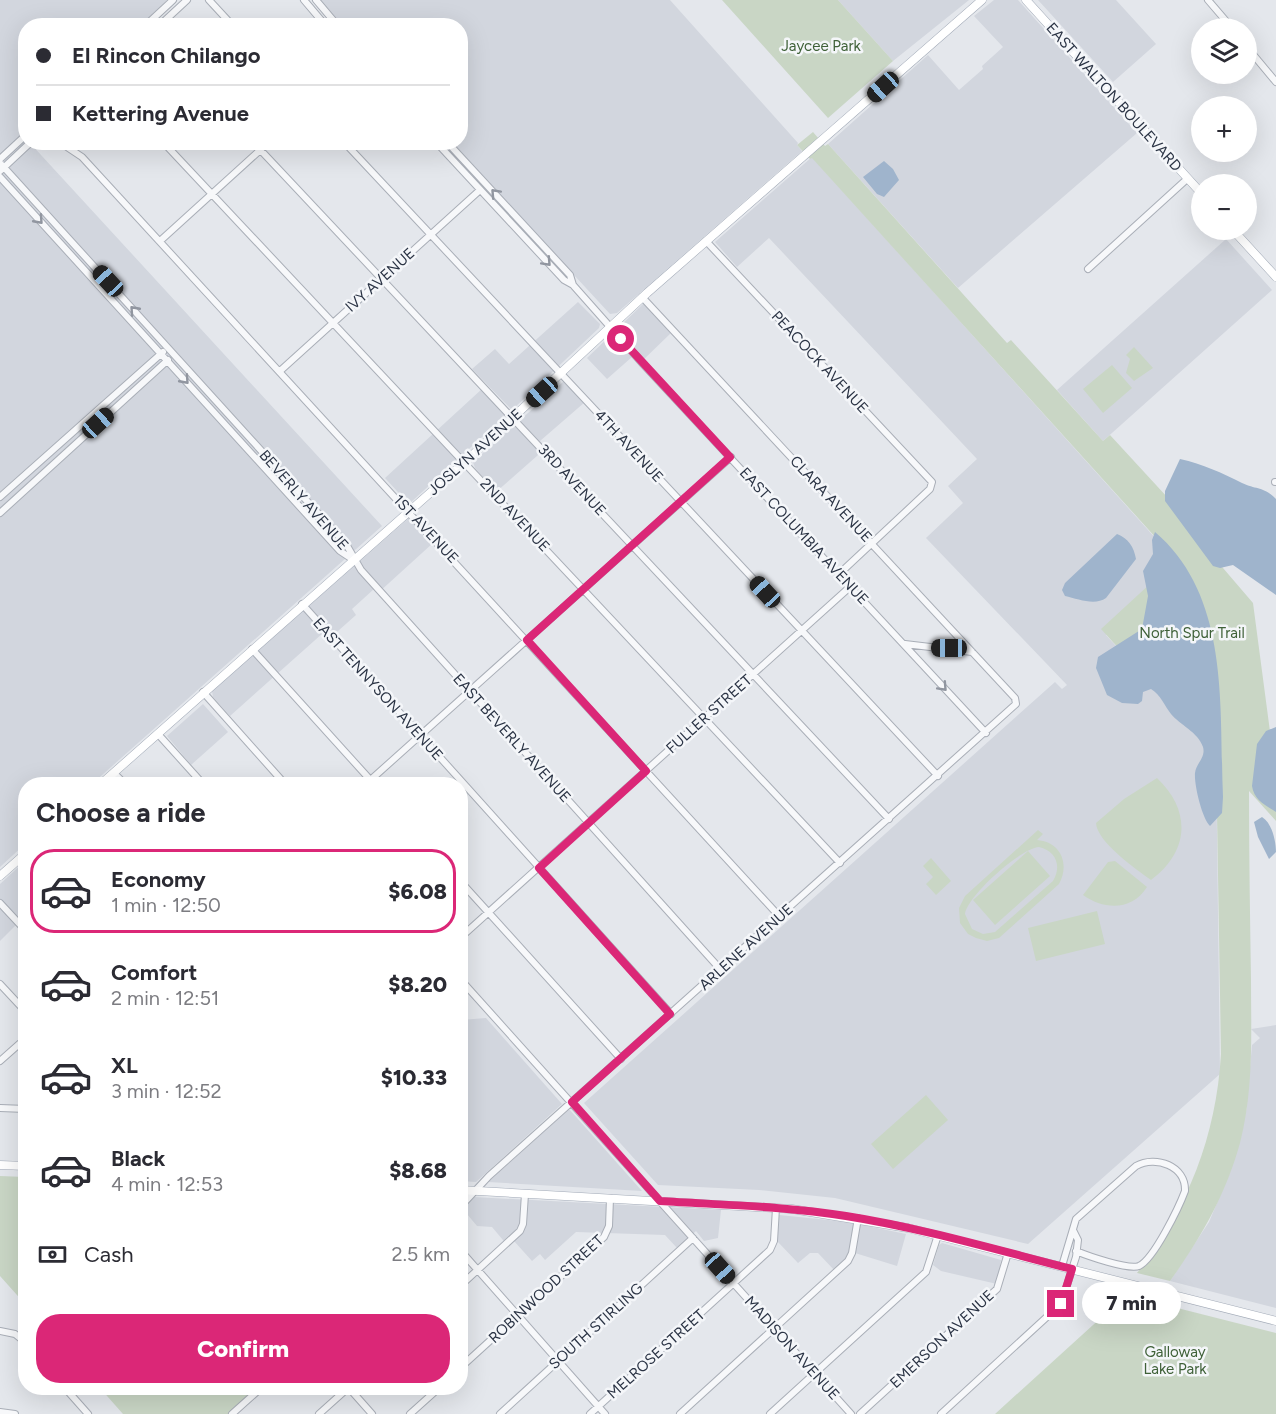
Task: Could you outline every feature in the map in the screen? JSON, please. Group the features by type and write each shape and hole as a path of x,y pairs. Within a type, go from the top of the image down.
{"main road":[{"name":"JOSLYN AVENUE","path":"109,777 465,462 642,297 982,0"},
{"name":"EAST WALTON BOULEVARD","path":"1026,0 1191,182"},
{"path":"1243,240 1276,274"},
{"path":"0,876 18,860"},
{"path":"0,1165 18,1166"},
{"path":"468,1191 776,1208 858,1218 938,1235 1276,1321"}],"street":[{"path":"154,18 173,0"},
{"path":"168,18 187,0"},
{"path":"209,0 226,18"},
{"path":"304,0 319,18"},
{"path":"311,0 326,12"},
{"path":"316,0 331,18"},
{"path":"1208,0 1223,18"},
{"path":"1257,59 1276,82"},
{"path":"1,165 18,145"},
{"path":"1,165 21,150"},
{"name":"1ST AVENUE","path":"72,150 82,157 160,241 780,917"},
{"name":"2ND AVENUE","path":"171,150 840,863"},
{"path":"160,241 261,150"},
{"name":"3RD AVENUE","path":"261,150 889,819"},
{"name":"4TH AVENUE","path":"351,150 938,776"},
{"name":"EAST COLUMBIA AVENUE","path":"443,150 564,280 573,285 986,733"},
{"name":"EAST COLUMBIA AVENUE","path":"451,150 465,162"},
{"name":"EAST COLUMBIA AVENUE","path":"454,150 570,275 573,285"},
{"name":"BEVERLY AVENUE","path":"1,165 346,544 353,559"},
{"name":"BEVERLY AVENUE","path":"0,177 340,551 353,559"},
{"path":"1088,268 1187,178"},
{"name":"IVY AVENUE","path":"280,371 480,190"},
{"name":"EAST COLUMBIA AVENUE","path":"500,211 534,242 539,241"},
{"name":"PEACOCK AVENUE","path":"706,241 932,484 872,543"},
{"name":"CLARA AVENUE","path":"642,297 957,634 1017,703"},
{"path":"0,497 168,348"},
{"path":"0,513 174,355"},
{"path":"37,479 34,473 61,450 70,436"},
{"path":"376,777 730,457"},
{"path":"839,574 872,543"},
{"name":"EAST BEVERLY AVENUE","path":"353,559 721,970"},
{"name":"FULLER STREET","path":"468,931 851,586"},
{"name":"EAST TENNYSON AVENUE","path":"302,604 457,777"},
{"path":"949,648 957,642 957,634"},
{"path":"904,643 973,653"},
{"path":"919,662 920,654 926,648"},
{"path":"252,649 365,777"},
{"path":"203,692 279,777"},
{"name":"ARLENE AVENUE","path":"468,1197 1017,703"},
{"path":"158,734 197,777"},
{"path":"114,773 118,777"},
{"name":"EAST TENNYSON AVENUE","path":"468,789 670,1014"},
{"path":"468,890 621,1059"},
{"path":"0,903 18,922"},
{"path":"0,984 18,1003"},
{"name":"MADISON AVENUE","path":"468,988 851,1414"},
{"path":"0,1061 18,1045"},
{"path":"0,1108 18,1109"},
{"path":"1062,1266 1077,1218 1137,1164 1148,1162 1173,1165 1178,1168 1185,1191 1164,1233 1143,1263 1131,1267 1076,1251"},
{"path":"468,1279 521,1230 525,1194"},
{"name":"ROBINWOOD STREET","path":"468,1361 604,1237 609,1226 610,1198"},
{"name":"MELROSE STREET","path":"590,1414 772,1247 776,1208"},
{"path":"680,1414 849,1260 858,1218"},
{"path":"941,1414 1060,1306 1076,1251 1078,1238 1073,1230"},
{"path":"770,1414 927,1271 938,1235"},
{"name":"SOUTH STIRLING","path":"500,1414 693,1238"},
{"name":"EMERSON AVENUE","path":"860,1414 995,1290 1001,1282 1008,1253"},
{"path":"468,1259 606,1414"},
{"path":"0,1331 18,1336"},
{"path":"71,1395 88,1414"},
{"path":"232,1414 253,1395"},
{"path":"319,1414 341,1395"},
{"path":"355,1395 372,1414"},
{"path":"410,1414 431,1395"},
{"path":"0,1413 15,1414"}],"shaded area":[{"path":"0,0 167,0 148,18 18,18 18,150 36,150 382,526 100,777 18,777 18,850 0,867"},
{"path":"320,0 670,0 798,143 802,151 617,313 610,314 458,150 468,150 468,18 336,18"},
{"path":"838,0 969,0 893,61"},
{"path":"994,0 1018,0 1137,133 958,288 828,144 928,55 959,90 1003,47 974,16"},
{"path":"1038,0 1116,0 1156,44 1113,82"},
{"path":"812,157 1176,561 1106,635 1216,755 1220,1074 1028,1244 835,1198 759,1190 658,1185 584,1103 1055,682 1062,689 1067,685 926,538 963,503 948,486 977,459 769,238 737,267 715,242"},
{"path":"1225,240 1272,290 1103,441 1057,390"},
{"path":"578,302 600,324 599,328 512,410 472,369 495,349 509,364"},
{"path":"643,304 647,305 672,332 639,364 632,357 607,379 587,358"},
{"path":"564,381 585,402 540,441 546,448 496,492 475,468 473,462"},
{"path":"483,388 506,415 409,504 385,478"},
{"path":"409,518 433,543 378,593 374,589 352,609 356,615 329,639 323,633 230,716 213,697 212,691"},
{"path":"203,704 228,732 191,765 167,736"},
{"path":"18,867 18,923 0,941 0,884"},
{"path":"486,1018 562,1104 476,1182 468,1181 468,1019"},
{"path":"1276,1025 1276,1308 1170,1281 1209,1222 1230,1172 1246,1112 1252,1045 1260,1038 1251,1029"},
{"path":"569,1109 642,1191 488,1182"},
{"path":"474,1197 721,1210 718,1238 704,1241 696,1231 677,1248 665,1235 576,1232 545,1260 540,1254 532,1261 514,1241 508,1246 492,1227 477,1226 468,1215 468,1202"},
{"path":"779,1215 848,1222 906,1234 897,1266 855,1253 835,1271 818,1253 810,1253 798,1263 777,1241"},
{"path":"942,1243 1001,1260 997,1284 941,1271 933,1265 939,1245"}],"green space":[{"name":"Jaycee Park","path":"722,0 838,0 893,61 828,118"},
{"name":"North Spur Trail","path":"813,132 825,146 828,144 1007,343 1011,340 1103,441 1110,435 1203,536 1199,540 1253,603 1276,777 1276,821 1249,791 1251,1041 1248,1102 1240,1143 1228,1180 1202,1232 1170,1281 1137,1273 1171,1223 1185,1197 1206,1143 1218,1085 1221,1054 1216,755 1101,629 1176,560 812,158 810,159 797,145"},
{"path":"1134,347 1153,368 1134,381 1126,373 1130,359 1126,355"},
{"path":"1112,365 1132,388 1103,413 1083,389"},
{"path":"1157,778 1176,804 1181,817 1181,831 1179,844 1173,857 1151,880 1110,846 1098,830 1096,823 1124,799"},
{"path":"1038,830 1043,834 1037,840 1052,845 1061,855 1064,869 1059,884 999,938 987,941 968,934 960,923 959,908 965,896","holes":["1039,847 1045,849 1056,860 1057,870 1053,881 995,932 983,934 972,929 965,914 968,906 985,885 1020,855"]},
{"path":"1028,851 1050,876 995,925 973,900"},
{"path":"931,858 951,881 936,895 926,884 933,877 923,866"},
{"path":"1115,861 1147,887 1141,895 1126,904 1117,906 1100,903 1083,895 1108,862"},
{"path":"1097,911 1105,944 1036,961 1028,928"},
{"path":"926,1095 948,1120 893,1169 871,1144"},
{"path":"0,1176 18,1177 18,1296 0,1276"},
{"name":"Galloway Lake Park","path":"1126,1295 1276,1333 1276,1414 995,1414"},
{"path":"106,1395 249,1395 228,1414 123,1414"}],"water":[{"path":"884,161 893,169 899,180 884,197 877,194 863,177"},
{"path":"1180,459 1220,472 1263,490 1276,499 1276,595 1233,565 1220,568 1213,566 1165,501 1165,491"},
{"path":"1155,532 1180,558 1197,588 1209,621 1216,656 1220,691 1223,797 1222,813 1210,826 1201,809 1195,778 1196,769 1204,751 1201,742 1171,714 1160,697 1151,689 1143,692 1142,701 1138,704 1122,703 1107,695 1096,668 1098,657 1142,629 1148,596 1143,571 1153,554 1152,540"},
{"path":"1117,534 1130,544 1136,559 1106,598 1092,602 1065,596 1062,590 1065,583"},
{"path":"1276,727 1276,812 1258,799 1252,786 1257,744 1266,731"},
{"path":"1262,817 1271,828 1275,843 1276,852 1269,859 1258,837 1254,822"}],"route":[{"path":"621,339 730,457 527,640 646,771 539,868 670,1014 572,1102 660,1201 786,1209 847,1216 908,1228 1072,1269 1061,1304"}]}
